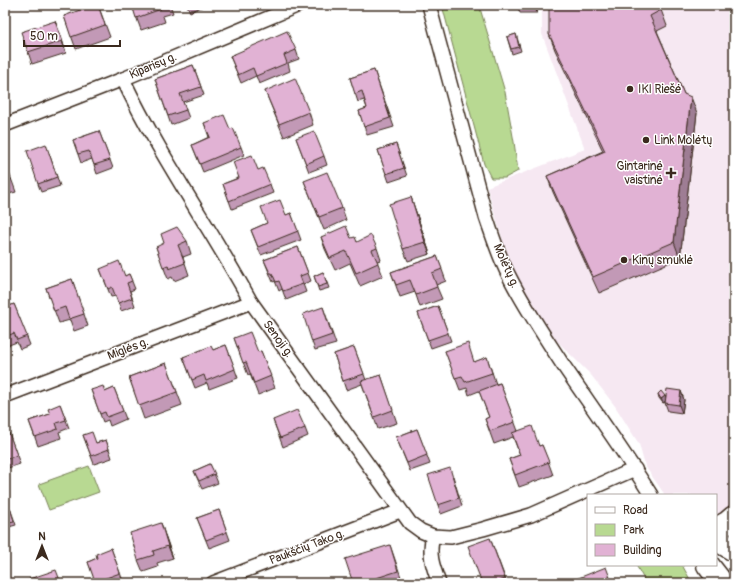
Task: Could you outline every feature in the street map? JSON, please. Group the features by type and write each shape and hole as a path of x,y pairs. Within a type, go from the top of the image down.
{"highway":[{"path":"717,528 727,523 734,517"},
{"path":"717,540 734,550"},
{"path":"717,558 734,561"},
{"path":"709,566 722,583"}],"street":[{"name":"Kiparisų g.","path":"5,125 123,79 299,5"},
{"name":"Molėtų g.","path":"429,5 486,217 508,275 524,306 650,494"},
{"name":"Senoji g.","path":"123,79 135,105 177,179 234,271 251,302 400,511 410,523 421,531 433,536"},
{"name":"Miglės g.","path":"5,396 251,302"},
{"path":"439,583 432,566 430,554 433,536 451,537 531,515 635,469"},
{"name":"Paukščių Tako g.","path":"213,583 400,511"}],"shaded area":[{"path":"542,5 734,5 734,505 733,510 717,520 717,494 664,494 645,466 639,444 615,406 591,375 556,340 517,279 502,238 487,187 585,149 542,34"}],"green space":[{"path":"442,5 479,5 505,92 514,142 518,171 505,178 491,178 484,164"},
{"path":"89,466 99,492 49,510 39,484"},
{"path":"637,566 683,566 692,583 646,583"}],"building":[{"path":"93,5 98,5 105,25 71,37 64,16"},
{"path":"132,5 159,5 161,9 136,18"},
{"name":"Link Molėtų","path":"549,5 659,5 661,10 650,16 684,94 691,97 674,242 593,277 547,176 605,151 549,34"},
{"path":"55,21 62,41 28,52 21,32"},
{"path":"287,31 296,50 284,55 287,63 256,76 253,68 238,75 230,56"},
{"path":"516,34 519,47 511,49 507,37"},
{"path":"193,65 201,87 180,94 186,110 168,116 155,79"},
{"path":"374,70 390,118 364,127 359,111 367,108 362,91 355,94 350,78"},
{"path":"295,78 309,112 279,124 265,91"},
{"path":"224,115 230,129 233,128 241,147 200,164 192,145 210,137 204,123"},
{"path":"99,131 110,160 94,165 89,151 78,154 73,140"},
{"path":"314,131 324,156 306,164 296,138"},
{"path":"46,144 57,177 38,184 27,151"},
{"path":"396,144 404,168 386,174 378,150"},
{"path":"252,155 258,170 263,168 270,184 229,201 223,184 239,178 233,162"},
{"path":"5,166 11,180 5,182"},
{"path":"327,172 342,208 319,217 304,181"},
{"path":"411,197 425,242 403,249 389,204"},
{"path":"280,200 286,215 291,213 298,231 258,247 251,230 267,223 261,207"},
{"path":"346,226 351,238 355,237 357,242 371,235 377,248 372,250 378,263 356,273 346,251 330,258 321,237"},
{"path":"177,227 187,241 178,245 185,263 169,269 168,265 163,267 156,247 164,243 161,234"},
{"path":"298,247 308,273 300,276 303,284 283,291 279,281 276,282 264,260"},
{"path":"437,256 442,269 432,273 437,287 416,295 410,280 396,285 391,272"},
{"path":"119,261 125,276 129,274 132,281 127,283 132,298 118,303 112,287 108,289 100,269"},
{"path":"323,272 327,284 318,287 314,276"},
{"path":"72,279 84,314 69,319 65,307 54,311 46,288"},
{"path":"14,304 27,336 17,340 14,333 5,337 5,308"},
{"path":"438,306 448,333 428,340 418,313"},
{"path":"323,307 332,335 312,342 303,314"},
{"path":"250,332 258,352 261,351 271,376 254,383 246,362 243,363 234,338"},
{"path":"468,343 474,362 487,357 492,373 465,382 462,376 455,378 445,351"},
{"path":"226,345 235,369 206,381 204,375 192,380 183,357 211,346 213,350"},
{"path":"354,347 364,374 343,381 334,354"},
{"path":"166,363 177,392 139,406 129,377"},
{"path":"381,375 393,410 374,417 361,381"},
{"path":"500,383 515,422 490,431 485,419 489,417 479,391"},
{"path":"103,386 105,392 114,388 123,411 107,417 105,412 100,414 91,390"},
{"path":"667,389 681,391 679,405 665,403"},
{"path":"661,391 665,396 661,399 658,394"},
{"path":"60,404 66,420 56,423 58,429 35,437 29,421 50,414 48,409"},
{"path":"297,410 305,428 280,438 273,420"},
{"path":"532,426 539,446 542,445 549,462 515,475 509,459 520,455 512,433"},
{"path":"417,429 427,455 407,463 396,437"},
{"path":"92,432 96,443 106,440 109,449 91,456 83,435"},
{"path":"9,433 17,455 5,460 5,435"},
{"path":"210,464 215,474 199,481 194,471"},
{"path":"450,468 459,498 438,505 428,475"},
{"path":"10,508 14,521 5,523 5,510"},
{"path":"219,510 227,532 206,540 197,518"},
{"path":"161,523 168,546 153,551 154,555 138,560 130,533"},
{"path":"490,538 505,579 493,583 482,583 468,546"},
{"path":"390,545 398,571 361,583 353,583 345,559"},
{"path":"111,548 120,573 95,582 88,562 97,558 96,554"},
{"path":"606,567 612,583 578,583 576,579"},
{"path":"56,570 61,583 30,583 29,579"}],"place":[{"name":"IKI Riešė","path":"630,89"},
{"name":"Link Molėtų","path":"646,140"},
{"name":"Gintarinė vaistinė","path":"671,173"},
{"name":"Kinų smuklė","path":"624,260"}]}
